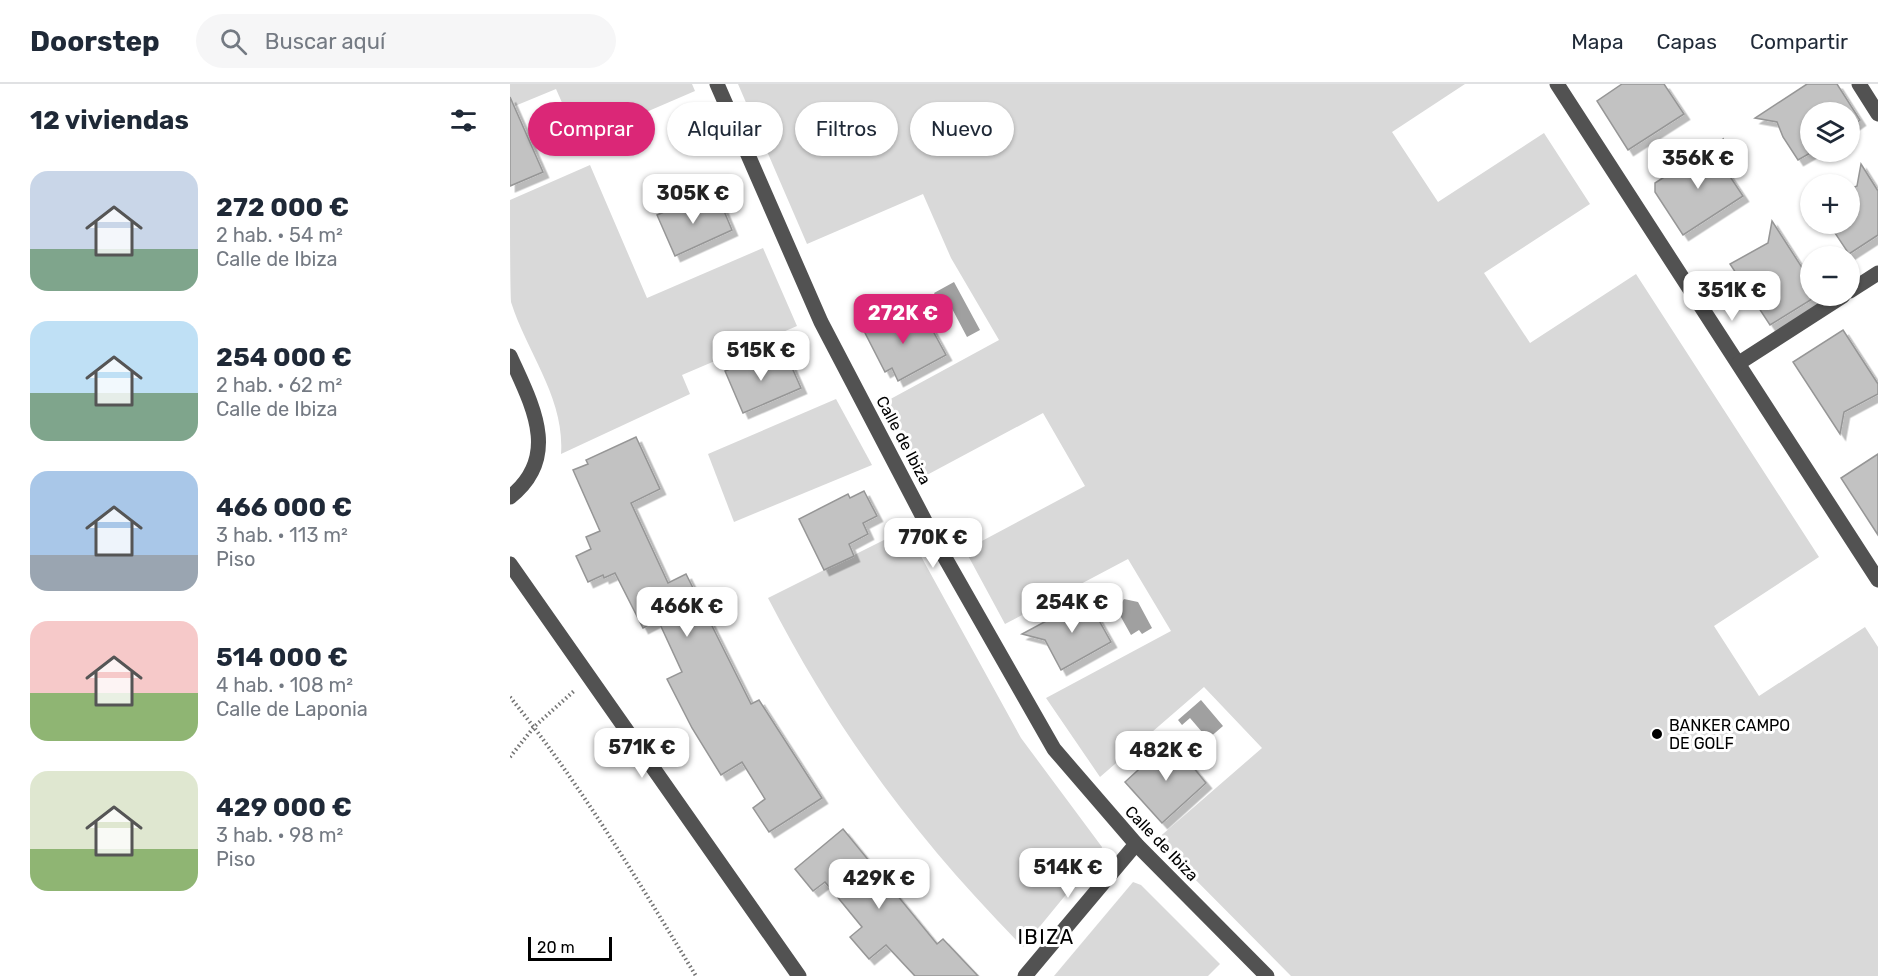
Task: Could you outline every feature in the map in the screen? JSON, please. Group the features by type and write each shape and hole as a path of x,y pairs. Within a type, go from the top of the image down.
{"street":[{"name":"Calle de Ibiza","path":"717,84 821,322 936,542 1054,749 1136,844 1268,976"},
{"path":"1557,84 1878,580"},
{"path":"1858,84 1878,114"},
{"path":"1860,285 1878,273"},
{"path":"1739,363 1827,306"},
{"path":"510,356 537,419 539,436 533,469 519,490 510,497"},
{"path":"510,564 799,976"},
{"path":"1025,976 1136,844"}],"path":[{"path":"510,757 534,727 591,677"},
{"path":"510,697 534,727 631,871 696,976"}],"shaded area":[{"path":"510,84 692,84 695,91 655,108 655,102 562,102 556,89 510,108"},
{"path":"738,84 1465,84 1392,132 1438,202 1544,133 1590,204 1484,273 1530,343 1636,274 1819,557 1714,626 1759,696 1865,627 1878,647 1878,976 1291,976 1156,840 1262,748 1204,687 1100,777 1046,698 1171,631 1128,559 1005,624 965,550 1085,486 1043,413 925,476 885,402 999,340 951,258 923,194 807,244 769,156 783,156 783,102 746,102"},
{"path":"590,165 647,298 763,248 797,326 682,375 690,394 561,454 561,433 551,395 511,302 510,200"},
{"path":"954,282 980,330 967,337 948,301 940,304 934,293"},
{"path":"836,399 872,465 734,522 708,454"},
{"path":"906,529 1021,738 1102,847 1100,853 1023,947 948,865 882,783 851,740 823,695 768,598"},
{"path":"1124,599 1138,602 1152,628 1142,634 1139,630 1131,635 1117,610"},
{"path":"1201,700 1223,726 1208,739 1190,718 1182,725 1178,720"},
{"path":"1133,882 1141,885 1220,964 1208,976 1054,976"}],"building":[{"path":"1622,84 1664,84 1684,114 1628,150 1597,101"},
{"path":"1807,84 1837,84 1848,102 1800,102 1800,159 1798,160 1783,137 1777,122 1755,118"},
{"path":"510,97 528,138 528,156 536,156 543,172 510,186"},
{"path":"1723,139 1719,160 1743,196 1683,235 1655,192 1655,183"},
{"path":"1861,164 1878,191 1878,235 1860,247 1844,246 1836,234 1860,234"},
{"path":"699,197 705,211 721,204 732,230 675,256 657,215"},
{"path":"1772,221 1800,264 1801,306 1770,325 1730,264 1768,243"},
{"path":"899,310 910,331 928,322 946,355 898,381 892,368 885,372 863,329"},
{"path":"1843,330 1878,384 1878,394 1844,412 1840,434 1793,362"},
{"path":"768,353 774,367 789,361 801,388 743,413 725,371"},
{"path":"636,437 660,489 631,503 668,583 686,574 751,704 759,700 822,798 769,832 753,808 765,799 742,762 721,775 692,728 667,679 682,672 658,620 643,628 615,573 604,578 603,575 588,582 576,556 591,549 586,537 600,531 573,470 588,464 586,460"},
{"path":"1878,454 1878,535 1841,478"},
{"path":"864,491 877,516 863,523 868,534 849,544 854,556 824,570 799,519 848,494 850,498"},
{"path":"1087,599 1111,642 1061,670 1045,640 1022,634"},
{"path":"1171,740 1206,783 1162,823 1125,782"},
{"path":"843,829 937,944 943,939 978,976 915,976 886,945 869,959 850,937 862,927 835,894 825,882 813,891 795,869"}],"place":[{"name":"BANKER CAMPO DE GOLF","path":"1657,734"}],"district":[{"name":"IBIZA","path":"1046,937"}]}
